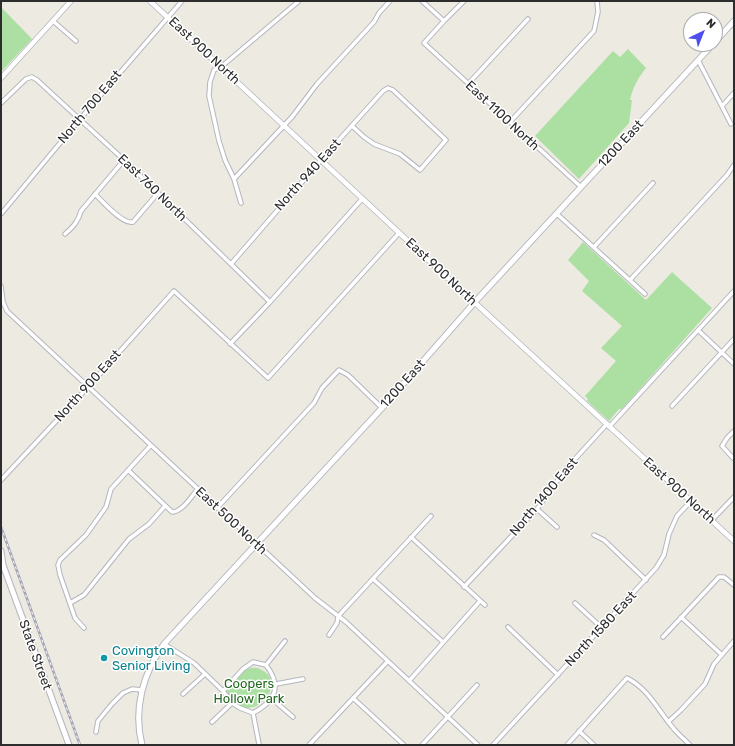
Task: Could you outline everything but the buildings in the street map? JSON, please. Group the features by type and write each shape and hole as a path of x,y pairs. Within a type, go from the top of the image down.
{"main road":[{"name":"1200 East","path":"723,34 734,22"},
{"name":"1200 East","path":"142,745 139,704 142,690 150,666 164,644 382,408 474,303 706,52"},
{"name":"State Street","path":"1,554 2,564 69,745"}],"street":[{"path":"1,78 71,1"},
{"name":"East 900 North","path":"150,1 474,303 734,541"},
{"name":"North 700 East","path":"1,214 80,119 182,1"},
{"path":"241,203 234,179 225,160 219,141 209,96 210,82 214,70 221,67 299,1"},
{"path":"234,179 300,108 317,84 374,22 379,13 390,1"},
{"path":"422,1 444,21 464,1"},
{"path":"510,122 594,32 598,12 597,1"},
{"path":"468,84 528,19"},
{"path":"53,20 76,41"},
{"name":"East 1100 North","path":"444,21 424,43 581,188"},
{"path":"698,60 732,124"},
{"name":"East 760 North","path":"1,103 26,79 32,77 124,160 270,302"},
{"name":"North 940 East","path":"230,264 321,160 383,91 388,88 393,90 446,140 420,170 400,154 374,144 352,126"},
{"path":"722,105 734,93"},
{"path":"65,234 74,226 81,211 124,160"},
{"path":"630,280 727,175 734,165"},
{"path":"594,247 653,183"},
{"path":"95,194 125,222 130,223 133,222 158,193"},
{"path":"362,199 270,302 230,344 268,378 399,233"},
{"path":"557,214 646,294"},
{"name":"East 500 North","path":"1,286 3,302 7,311 151,445 197,490 315,598 388,661 478,745"},
{"name":"North 900 East","path":"1,480 88,387 174,291 230,344"},
{"name":"North 1400 East","path":"464,587 537,509 564,470 608,426 734,291"},
{"path":"700,332 734,364"},
{"path":"672,406 734,338"},
{"path":"217,508 314,404 322,388 339,370 348,375 382,408"},
{"path":"734,431 722,446 734,459"},
{"path":"84,628 75,618 58,565 60,560 86,535 106,507 110,489 151,445"},
{"path":"128,470 172,512 176,512 180,509 197,490"},
{"path":"712,521 734,497"},
{"name":"North 1580 East","path":"493,745 656,568 664,555 669,534 677,516 690,502"},
{"path":"70,603 84,595 116,558 129,539 149,524 165,506"},
{"path":"537,509 557,527"},
{"path":"329,635 337,623 338,617 430,516"},
{"path":"594,535 604,540 646,580"},
{"path":"411,537 484,605"},
{"path":"663,637 714,582 722,576 734,585"},
{"path":"373,579 443,642"},
{"path":"409,681 480,601"},
{"path":"575,603 602,628"},
{"path":"681,618 722,655"},
{"path":"508,627 558,675"},
{"path":"266,665 286,640"},
{"path":"668,722 705,684 714,664 734,641"},
{"path":"164,644 194,663 223,691 232,703 240,708 254,713"},
{"path":"309,745 388,661"},
{"path":"223,691 243,668 253,662 266,665 274,678 276,684 275,692 262,708 254,713"},
{"path":"183,694 205,674"},
{"path":"566,745 627,678 649,695 668,722 690,745"},
{"path":"276,684 303,679"},
{"path":"422,745 477,685"},
{"path":"96,732 98,721 123,692 132,688 142,690"},
{"path":"271,698 293,717"},
{"path":"353,698 404,745"},
{"path":"212,722 232,703"},
{"path":"254,713 259,744"},
{"path":"579,731 594,745"}],"green space":[{"path":"1,7 32,39 1,72"},
{"path":"628,49 646,68 636,83 631,95 630,100 632,100 629,123 579,179 535,136 613,51 620,57"},
{"path":"583,242 646,300 672,272 712,308 622,409 619,409 609,421 587,401 588,399 585,396 616,361 601,348 622,326 582,291 589,281 568,260"},
{"name":"Coopers Hollow Park","path":"250,668 258,668 265,672 271,679 271,687 268,696 262,703 254,707 244,708 235,703 227,692 244,671"}],"railway":[{"path":"1,527 80,745"}],"place":[{"name":"Covington Senior Living","path":"104,658"}]}
